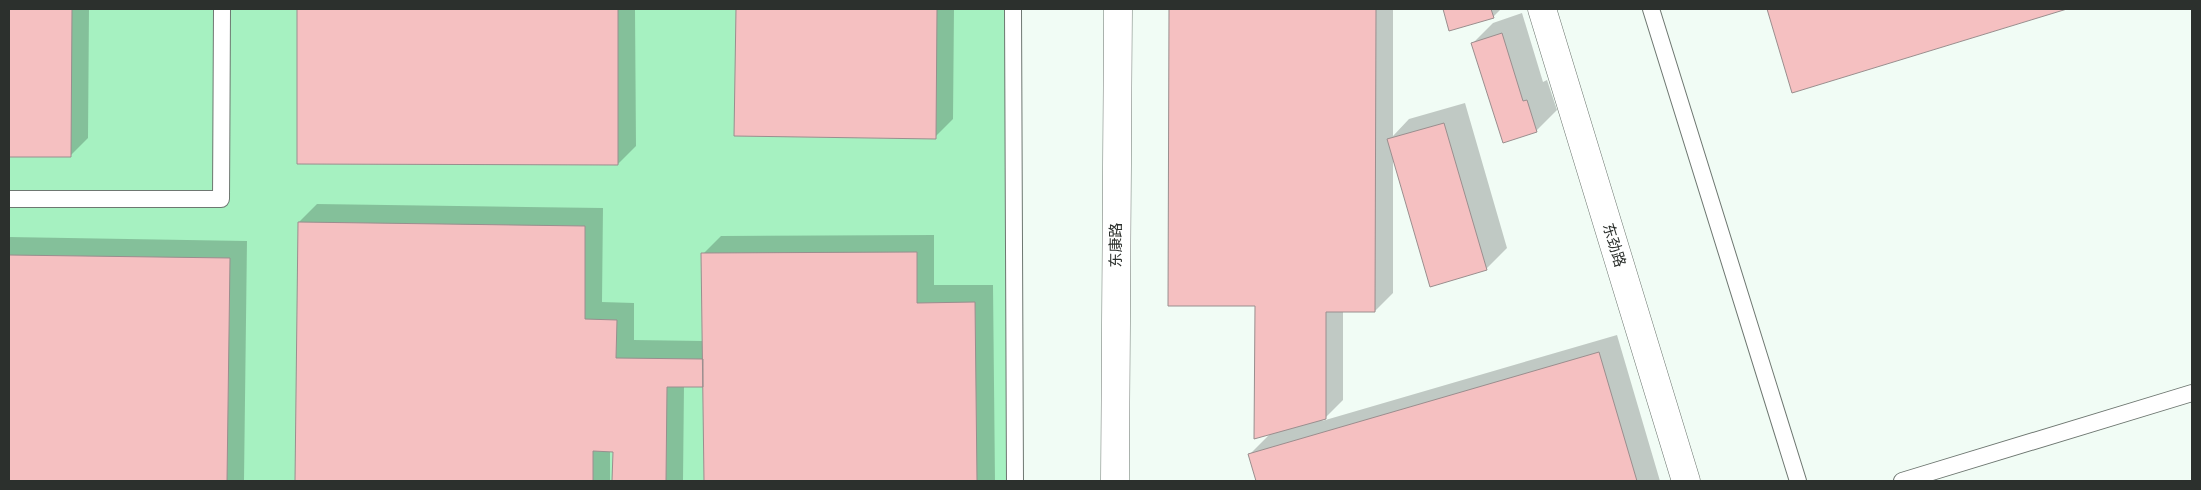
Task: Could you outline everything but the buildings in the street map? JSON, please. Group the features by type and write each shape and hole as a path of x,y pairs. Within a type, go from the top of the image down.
{"street":[{"name":"东康路","path":"1114,481 1118,9"},
{"name":"东劲路","path":"1542,9 1686,481"}],"lane":[{"path":"9,199 221,200 222,9"},
{"path":"1013,9 1014,481"},
{"path":"1651,9 1798,481"},
{"path":"1902,481 2192,393"}],"green space":[{"path":"9,9 1013,9 1015,481 9,481"}]}
